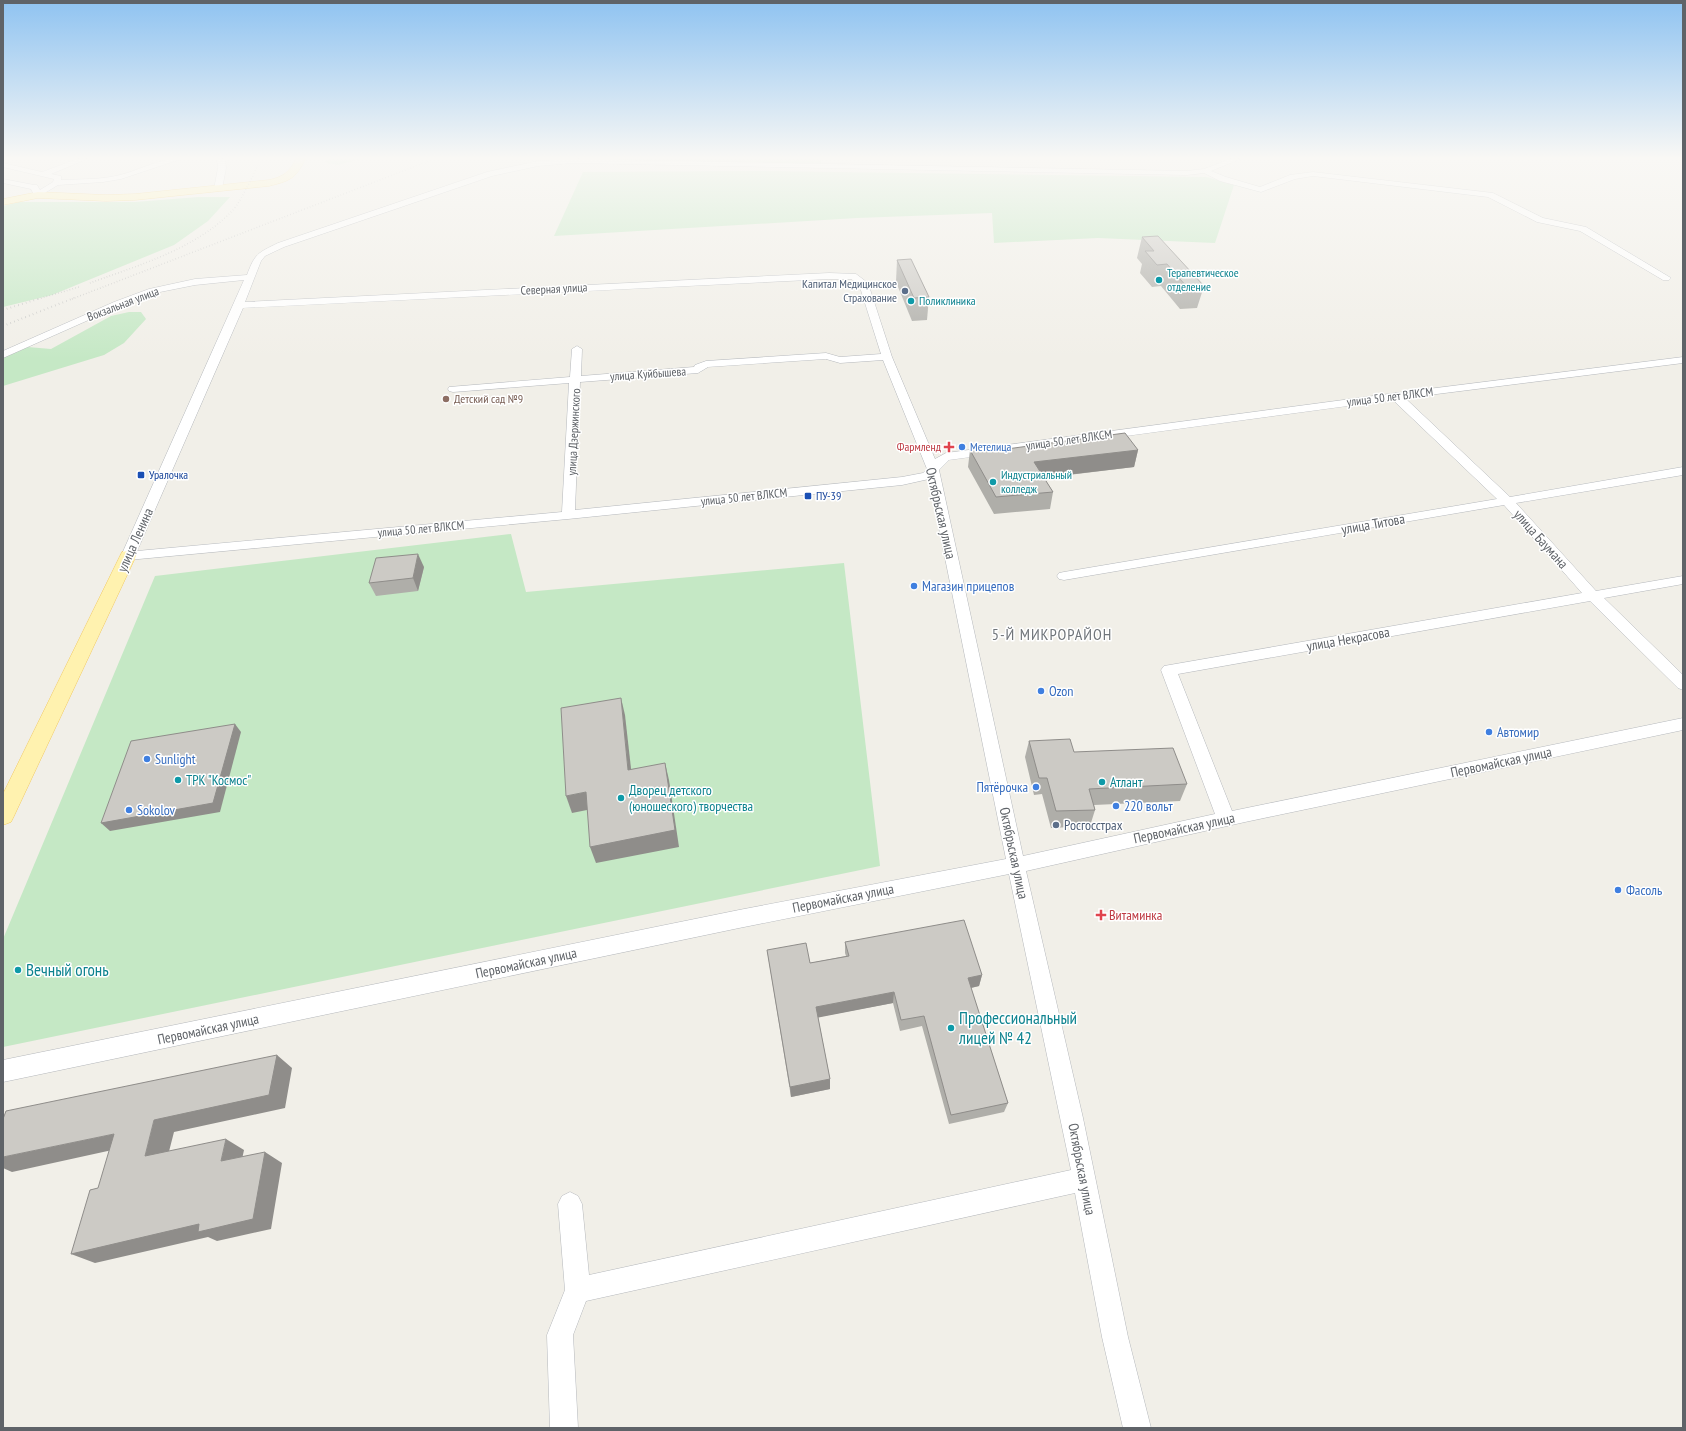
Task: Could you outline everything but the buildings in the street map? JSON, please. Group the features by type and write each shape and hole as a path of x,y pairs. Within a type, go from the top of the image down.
{"main road":[{"name":"улица Ленина","path":"3,816 128,556"}],"street":[{"name":"улица Ленина","path":"128,556 239,305 257,260 262,254 281,246 339,226"},
{"path":"1568,226 1583,229 1666,278"},
{"name":"Северная улица","path":"239,305 822,276 853,276 861,280 865,285"},
{"name":"Вокзальная улица","path":"3,355 117,304 152,291 195,282 250,277"},
{"name":"Октябрьская улица","path":"865,285 888,357 932,470 1084,1179 1115,1337 1137,1428"},
{"name":"улица Дзержинского","path":"568,515 572,476 572,415 576,380 577,349"},
{"name":"улица Куйбышева","path":"453,389 698,370 698,367 701,365 714,363 826,356 840,360 888,357"},
{"name":"улица 50 лет ВЛКСМ","path":"128,556 568,515 902,481 928,476 939,462 946,457 1396,396 1683,360"},
{"name":"улица Баумана","path":"1396,396 1507,501 1592,595 1683,684"},
{"name":"улица Титова","path":"1064,576 1683,471"},
{"name":"улица Некрасова","path":"1226,819 1170,670 1683,580"},
{"name":"Первомайская улица","path":"3,1072 739,918 1016,865 1226,819 1683,724"},
{"path":"578,1290 1084,1179"},
{"path":"564,1428 560,1335 578,1290 570,1204"}],"green space":[{"path":"3,226 201,226 174,245 52,295 3,307"},
{"path":"559,226 726,226 554,236"},
{"path":"993,226 1221,226 1215,243 1098,238 994,243"},
{"path":"129,312 141,312 146,319 124,343 104,355 3,386 3,357 28,347 51,349 111,316"},
{"path":"511,534 526,592 844,563 880,866 3,1047 3,939 155,576"}],"railway":[{"path":"90,283 166,254 202,235 215,226"},
{"path":"72,299 261,226"},
{"path":"38,299 79,287"},
{"path":"3,310 41,298"},
{"path":"3,326 74,298"}],"place":[{"name":"Терапевтическое отделение","path":"1159,280"},
{"name":"Капитал Медицинское Страхование","path":"905,291"},
{"name":"Поликлиника","path":"911,301"},
{"name":"Детский сад №9","path":"446,399"},
{"name":"Фармленд","path":"949,447"},
{"name":"Метелица","path":"962,447"},
{"name":"Уралочка","path":"141,475"},
{"name":"Индустриальный колледж","path":"993,482"},
{"name":"ПУ-39","path":"808,496"},
{"name":"Магазин прицепов","path":"914,586"},
{"name":"Ozon","path":"1041,691"},
{"name":"Автомир","path":"1489,732"},
{"name":"Sunlight","path":"147,759"},
{"name":"ТРК \"Космос\"","path":"178,780"},
{"name":"Атлант","path":"1102,782"},
{"name":"Пятёрочка","path":"1036,787"},
{"name":"Дворец детского (юношеского) творчества","path":"621,798"},
{"name":"220 вольт","path":"1116,806"},
{"name":"Sokolov","path":"129,810"},
{"name":"Росгосстрах","path":"1056,825"},
{"name":"Фасоль","path":"1618,890"},
{"name":"Витаминка","path":"1101,915"},
{"name":"Вечный огонь","path":"18,970"},
{"name":"Профессиональный лицей № 42","path":"951,1028"}],"district":[{"name":"5-Й МИКРОРАЙОН","path":"1052,634"}]}
